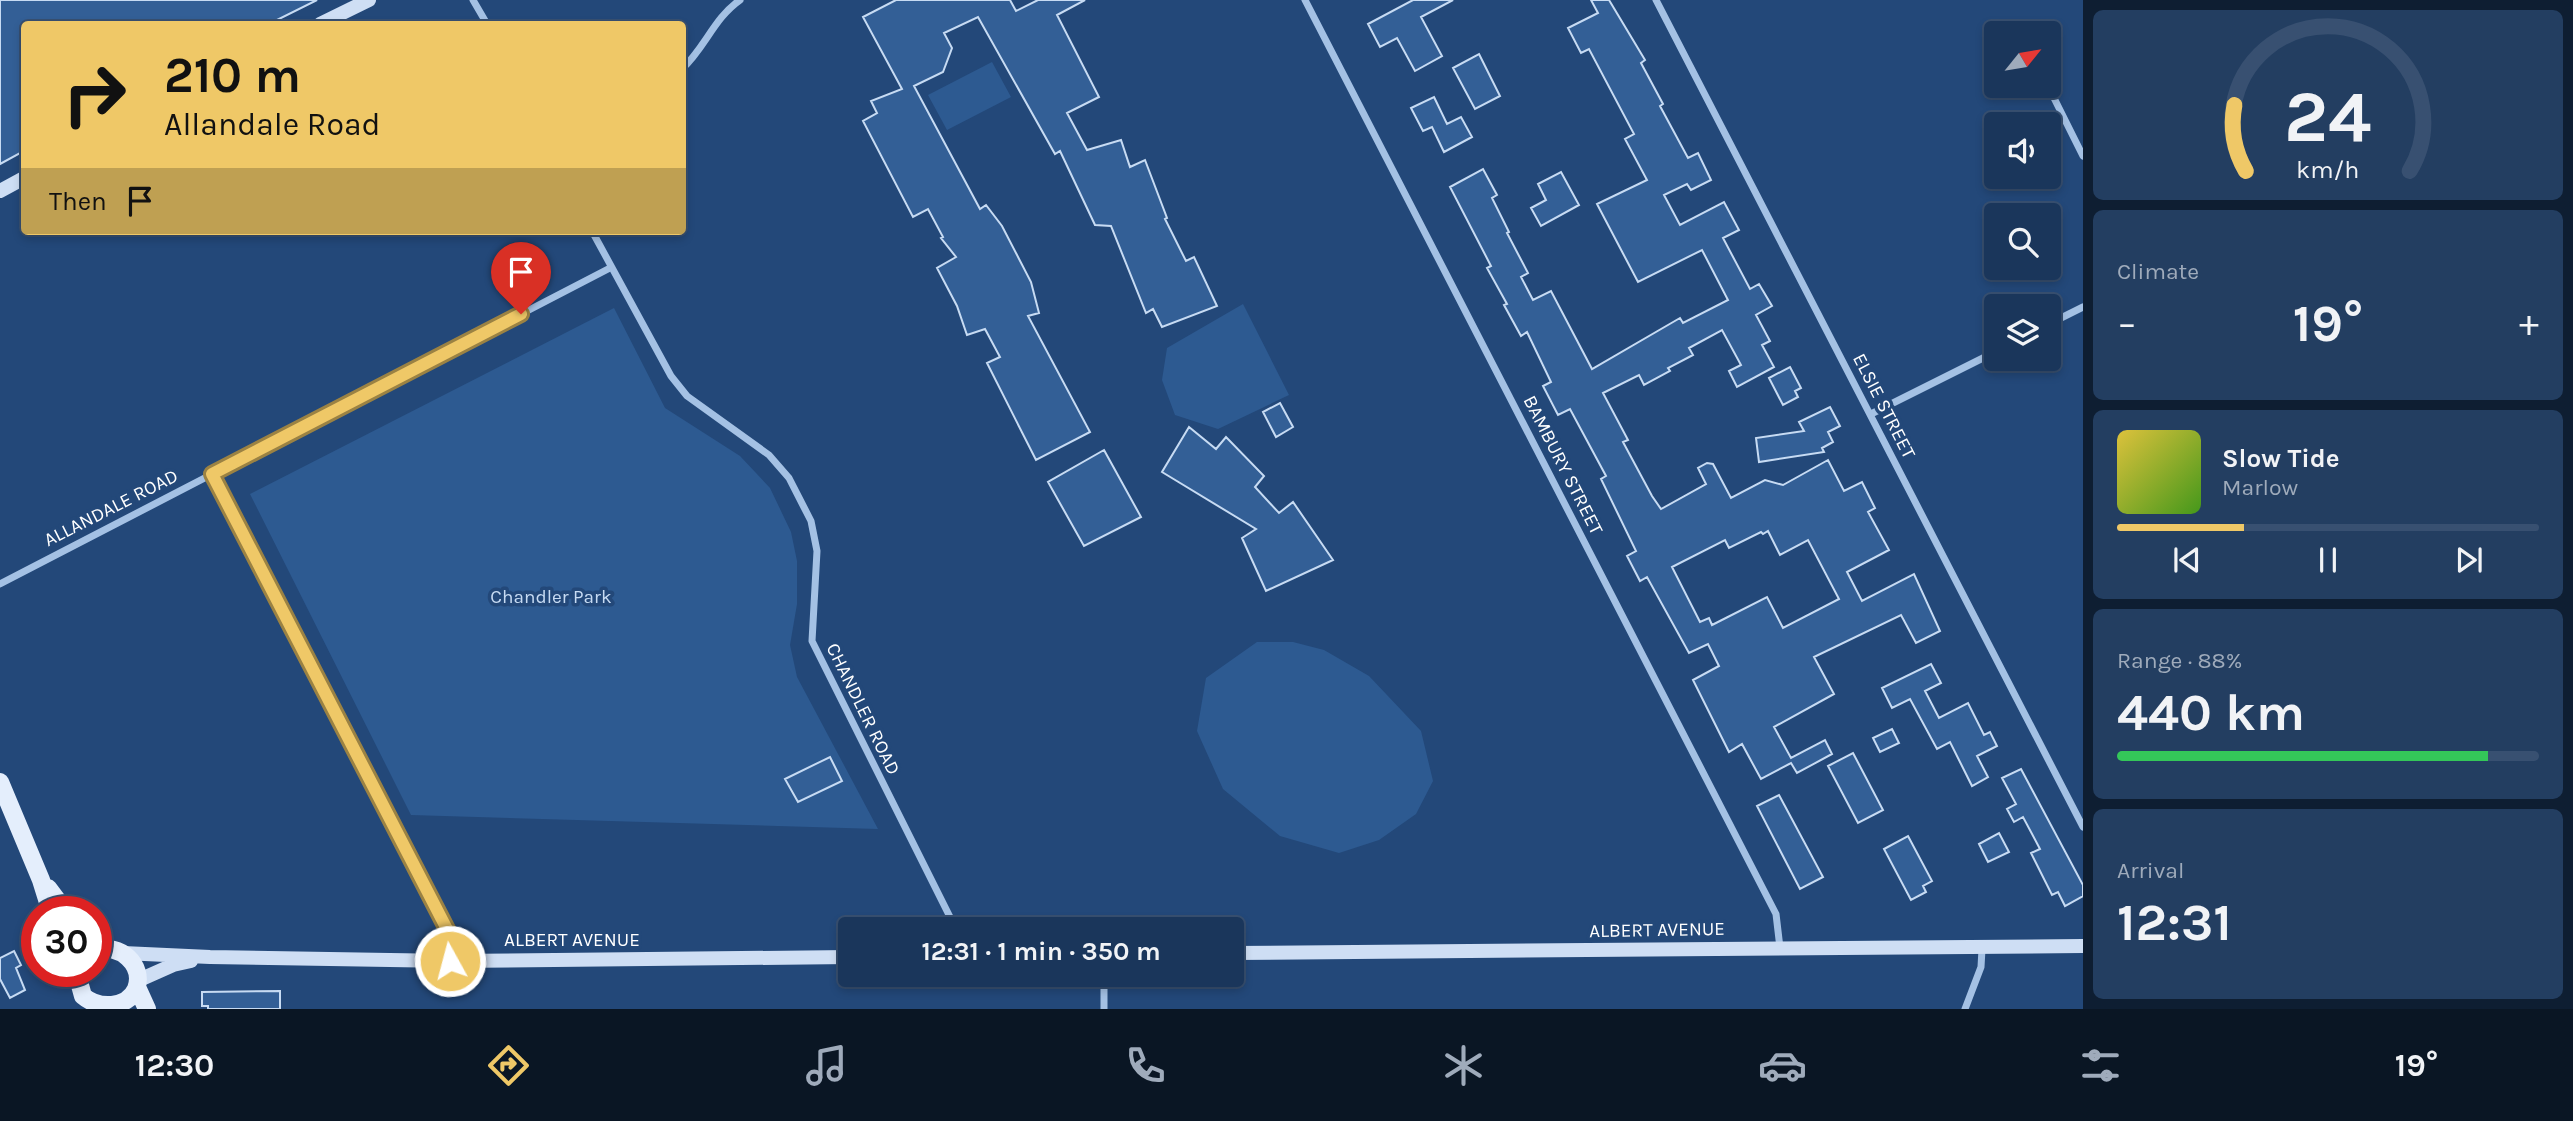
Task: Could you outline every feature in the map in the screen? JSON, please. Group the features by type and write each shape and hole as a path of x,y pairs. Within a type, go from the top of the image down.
{"main road":[{"path":"326,21 369,0"},
{"path":"0,191 21,180"},
{"path":"0,782 46,896"},
{"path":"41,880 54,896"},
{"name":"ALBERT AVENUE","path":"1244,953 2083,946"},
{"name":"ALBERT AVENUE","path":"112,949 210,957 450,961 838,957"},
{"path":"112,952 133,964 146,1009"},
{"name":"ALBERT AVENUE","path":"137,984 173,965 210,957"},
{"path":"81,987 83,996 102,1008 122,1002 137,984"}],"street":[{"path":"686,65 703,46 727,9 740,0"},
{"name":"BAMBURY STREET","path":"1306,0 1776,914 1780,948"},
{"name":"ELSIE STREET","path":"1656,0 2083,827"},
{"path":"476,3 485,21"},
{"path":"2054,98 2083,156"},
{"name":"CHANDLER ROAD","path":"594,235 610,268 647,327 671,376 687,396 769,455 789,478 811,521 817,551 812,641 950,917"},
{"name":"ALLANDALE ROAD","path":"0,584 610,268"},
{"path":"2061,318 2083,307"},
{"path":"1871,414 1984,358"},
{"path":"212,474 450,935 450,961"},
{"path":"1965,1009 1981,967 1982,948"},
{"path":"1104,987 1104,1009"}],"green space":[{"path":"992,62 1011,97 947,130 928,95"},
{"path":"1243,304 1289,395 1218,429 1175,415 1162,380 1167,348"},
{"name":"Chandler Park","path":"614,308 665,408 740,456 770,488 791,532 797,561 797,604 790,645 797,677 878,829 411,815 250,494"},
{"path":"1257,642 1293,642 1324,650 1369,676 1421,731 1433,781 1416,814 1379,840 1339,853 1280,836 1223,789 1197,731 1206,678"}],"building":[{"path":"0,0 317,0 275,21 21,21 21,153 0,164"},
{"path":"896,0 1010,0 1016,11 1038,0 1085,0 1057,15 1099,97 1067,113 1087,150 1121,140 1130,167 1145,160 1167,218 1165,219 1186,261 1194,257 1217,306 1162,327 1153,309 1146,313 1111,226 1095,225 1060,151 1055,154 978,17 944,33 952,48 943,72 914,86 980,209 986,205 1002,226 1031,282 1039,313 1028,316 1090,432 1036,460 987,363 1000,357 985,329 967,335 957,306 937,268 956,257 941,238 943,237 928,209 913,217 863,121 877,113 871,101 902,89 863,17"},
{"path":"1413,0 1453,0 1421,17 1442,56 1415,71 1397,38 1380,47 1368,24"},
{"path":"1591,0 1609,0 1645,60 1641,63 1688,158 1698,153 1711,180 1691,190 1687,184 1664,195 1680,225 1724,202 1739,230 1723,238 1750,289 1759,284 1772,306 1756,315 1770,341 1762,345 1774,367 1737,387 1729,371 1741,365 1722,330 1689,348 1693,355 1644,385 1639,375 1603,393 1628,440 1623,442 1652,496 1661,509 1706,484 1698,468 1707,463 1713,464 1731,498 1765,480 1783,485 1828,460 1844,491 1862,482 1875,508 1868,512 1889,550 1847,572 1862,601 1914,574 1940,631 1916,643 1901,615 1814,657 1834,694 1774,727 1791,758 1825,740 1832,754 1797,773 1791,763 1761,779 1742,744 1729,752 1693,680 1719,666 1708,644 1689,653 1647,577 1640,581 1627,556 1636,551 1601,479 1606,476 1570,409 1558,415 1543,386 1551,382 1527,332 1521,336 1504,305 1507,304 1487,268 1491,266 1450,187 1483,169 1497,195 1492,198 1509,232 1507,233 1528,273 1521,277 1533,300 1551,291 1592,369 1680,318 1683,323 1728,300 1702,250 1638,282 1597,204 1647,180 1625,139 1634,134 1589,49 1581,53 1568,28 1598,13","holes":["1768,531 1780,555 1808,540 1839,599 1783,628 1767,597 1712,625 1709,618 1700,622 1672,567 1725,540 1729,548"]},
{"path":"1479,54 1500,96 1475,109 1453,68"},
{"path":"1434,97 1447,124 1461,117 1472,137 1444,152 1432,127 1423,131 1411,108"},
{"path":"1561,172 1579,205 1541,226 1531,208 1546,200 1538,184"},
{"path":"1790,367 1801,388 1795,391 1798,397 1783,405 1769,378"},
{"path":"1280,403 1293,427 1276,437 1263,412"},
{"path":"1830,407 1840,426 1828,432 1833,442 1822,448 1824,452 1759,462 1756,438 1804,431 1799,422"},
{"path":"1189,427 1216,449 1226,437 1264,476 1255,487 1279,513 1293,502 1333,560 1266,591 1242,538 1256,529 1162,472"},
{"path":"1104,450 1141,517 1084,546 1048,482"},
{"path":"1931,664 1941,683 1925,691 1939,718 1968,703 1984,735 1990,732 1997,746 1977,756 1988,777 1972,786 1950,742 1937,749 1910,699 1892,708 1882,688"},
{"path":"1892,729 1899,743 1880,752 1873,738"},
{"path":"1853,753 1883,810 1858,823 1828,766"},
{"path":"830,757 842,781 798,802 785,779"},
{"path":"2021,769 2083,885 2083,896 2065,906 2058,892 2052,895 2031,853 2040,849 2023,817 2014,822 2007,809 2016,804 2002,778"},
{"path":"1779,795 1823,877 1800,889 1757,806"},
{"path":"1999,833 2009,852 1988,862 1979,844"},
{"path":"1908,836 1932,881 1923,886 1926,892 1911,900 1884,849"},
{"path":"14,951 21,965 16,968 21,987 25,990 10,998 0,979 0,958"},
{"path":"280,991 280,1009 208,1009 208,1006 202,1006 202,992"}],"route":[{"path":"450,961 450,935 212,474 521,314"}]}
